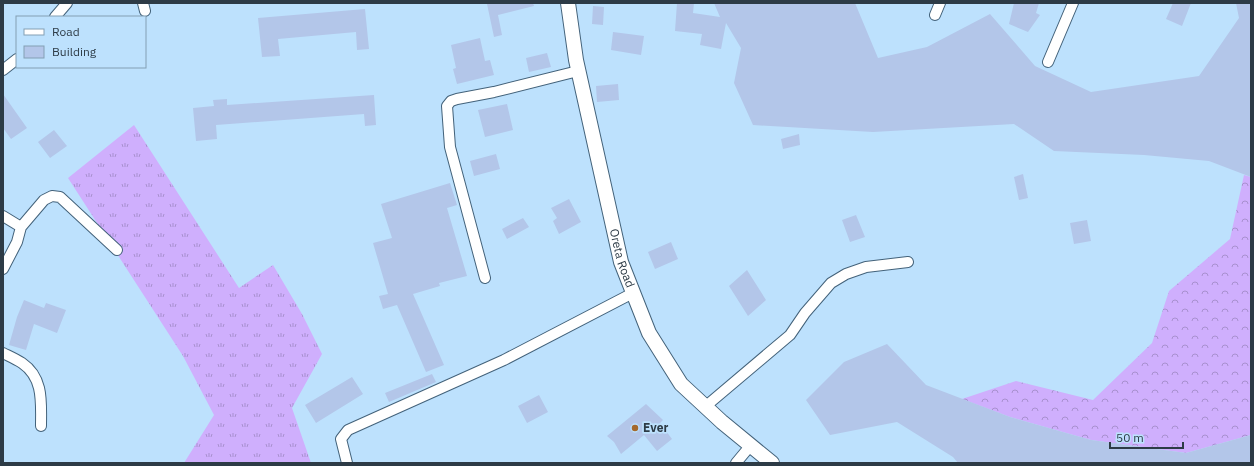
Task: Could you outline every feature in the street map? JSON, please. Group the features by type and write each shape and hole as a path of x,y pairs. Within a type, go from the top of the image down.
{"street":[{"path":"56,16 67,3"},
{"name":"Oreta Road","path":"568,3 568,12 578,71 621,262 649,333 681,384 722,422 772,463"},
{"path":"935,15 940,3"},
{"path":"1048,62 1073,3"},
{"path":"3,70 16,60"},
{"path":"485,278 450,147 447,106 452,101 457,99 494,92 578,71"},
{"path":"3,269 17,242 22,227 44,200 52,196 60,197 117,250"},
{"path":"3,216 22,227"},
{"path":"706,406 790,335 805,313 831,283 846,274 866,267 908,262"},
{"path":"347,463 341,439 348,430 504,360 633,293"},
{"path":"3,353 23,363 34,376 41,393 41,426"},
{"path":"736,463 751,445"}],"green space":[{"path":"134,125 239,288 273,265 302,314 322,354 292,408 311,463 184,463 214,415 183,356 68,178"},
{"path":"1244,175 1251,177 1251,435 1186,453 1091,440 1010,417 962,399 1016,381 1093,400 1152,343 1169,291 1230,239"}],"building":[{"path":"533,3 534,6 498,15 502,35 494,37 487,4"},
{"path":"677,3 694,3 693,13 720,17 714,3 855,3 878,58 927,47 990,14 1035,66 1091,92 1199,76 1239,18 1236,3 1251,3 1251,177 1209,161 1144,155 1054,151 1014,124 873,132 753,125 734,83 741,48 726,23 721,49 700,45 702,34 675,31"},
{"path":"1014,3 1039,3 1036,13 1040,15 1028,32 1009,24"},
{"path":"1173,3 1191,3 1182,26 1166,19"},
{"path":"593,6 604,7 603,25 592,24"},
{"path":"365,9 369,49 357,50 356,32 278,39 280,56 262,57 258,18"},
{"path":"613,32 644,36 641,55 611,50"},
{"path":"480,38 485,61 490,60 494,75 457,84 453,69 456,68 451,45"},
{"path":"547,53 551,67 529,72 526,58"},
{"path":"618,84 619,100 597,102 596,86"},
{"path":"3,94 27,128 11,139 3,128"},
{"path":"374,95 376,125 365,126 364,114 216,125 217,139 196,141 193,108 214,106 213,100 227,99 227,105"},
{"path":"507,104 513,130 485,137 478,110"},
{"path":"54,130 67,146 50,158 38,142"},
{"path":"799,134 800,145 783,149 781,139"},
{"path":"496,154 500,169 474,176 470,161"},
{"path":"1023,174 1028,198 1019,200 1014,177"},
{"path":"450,183 457,205 447,208 467,276 439,283 440,286 413,294 444,365 426,372 397,305 383,309 379,296 388,294 373,243 392,238 381,204"},
{"path":"569,199 581,222 559,234 553,221 557,218 551,208"},
{"path":"856,215 865,237 850,242 842,220"},
{"path":"523,218 529,227 507,239 502,229"},
{"path":"1087,220 1091,241 1074,244 1070,223"},
{"path":"671,242 678,259 655,269 648,252"},
{"path":"747,270 766,300 748,316 729,286"},
{"path":"24,300 44,308 46,303 66,310 57,333 34,324 26,350 9,345 17,317"},
{"path":"887,344 926,385 1010,417 1091,440 1186,453 1251,435 1251,463 958,463 953,457 897,422 830,435 806,400 844,362"},
{"path":"432,374 436,382 389,402 385,393"},
{"path":"352,377 363,394 316,423 305,405"},
{"path":"539,395 548,412 527,423 518,406"},
{"name":"Ever","path":"646,404 663,420 660,423 672,439 657,451 644,435 621,454 614,442 607,436"}],"place":[{"name":"Ever","path":"635,428"}]}
